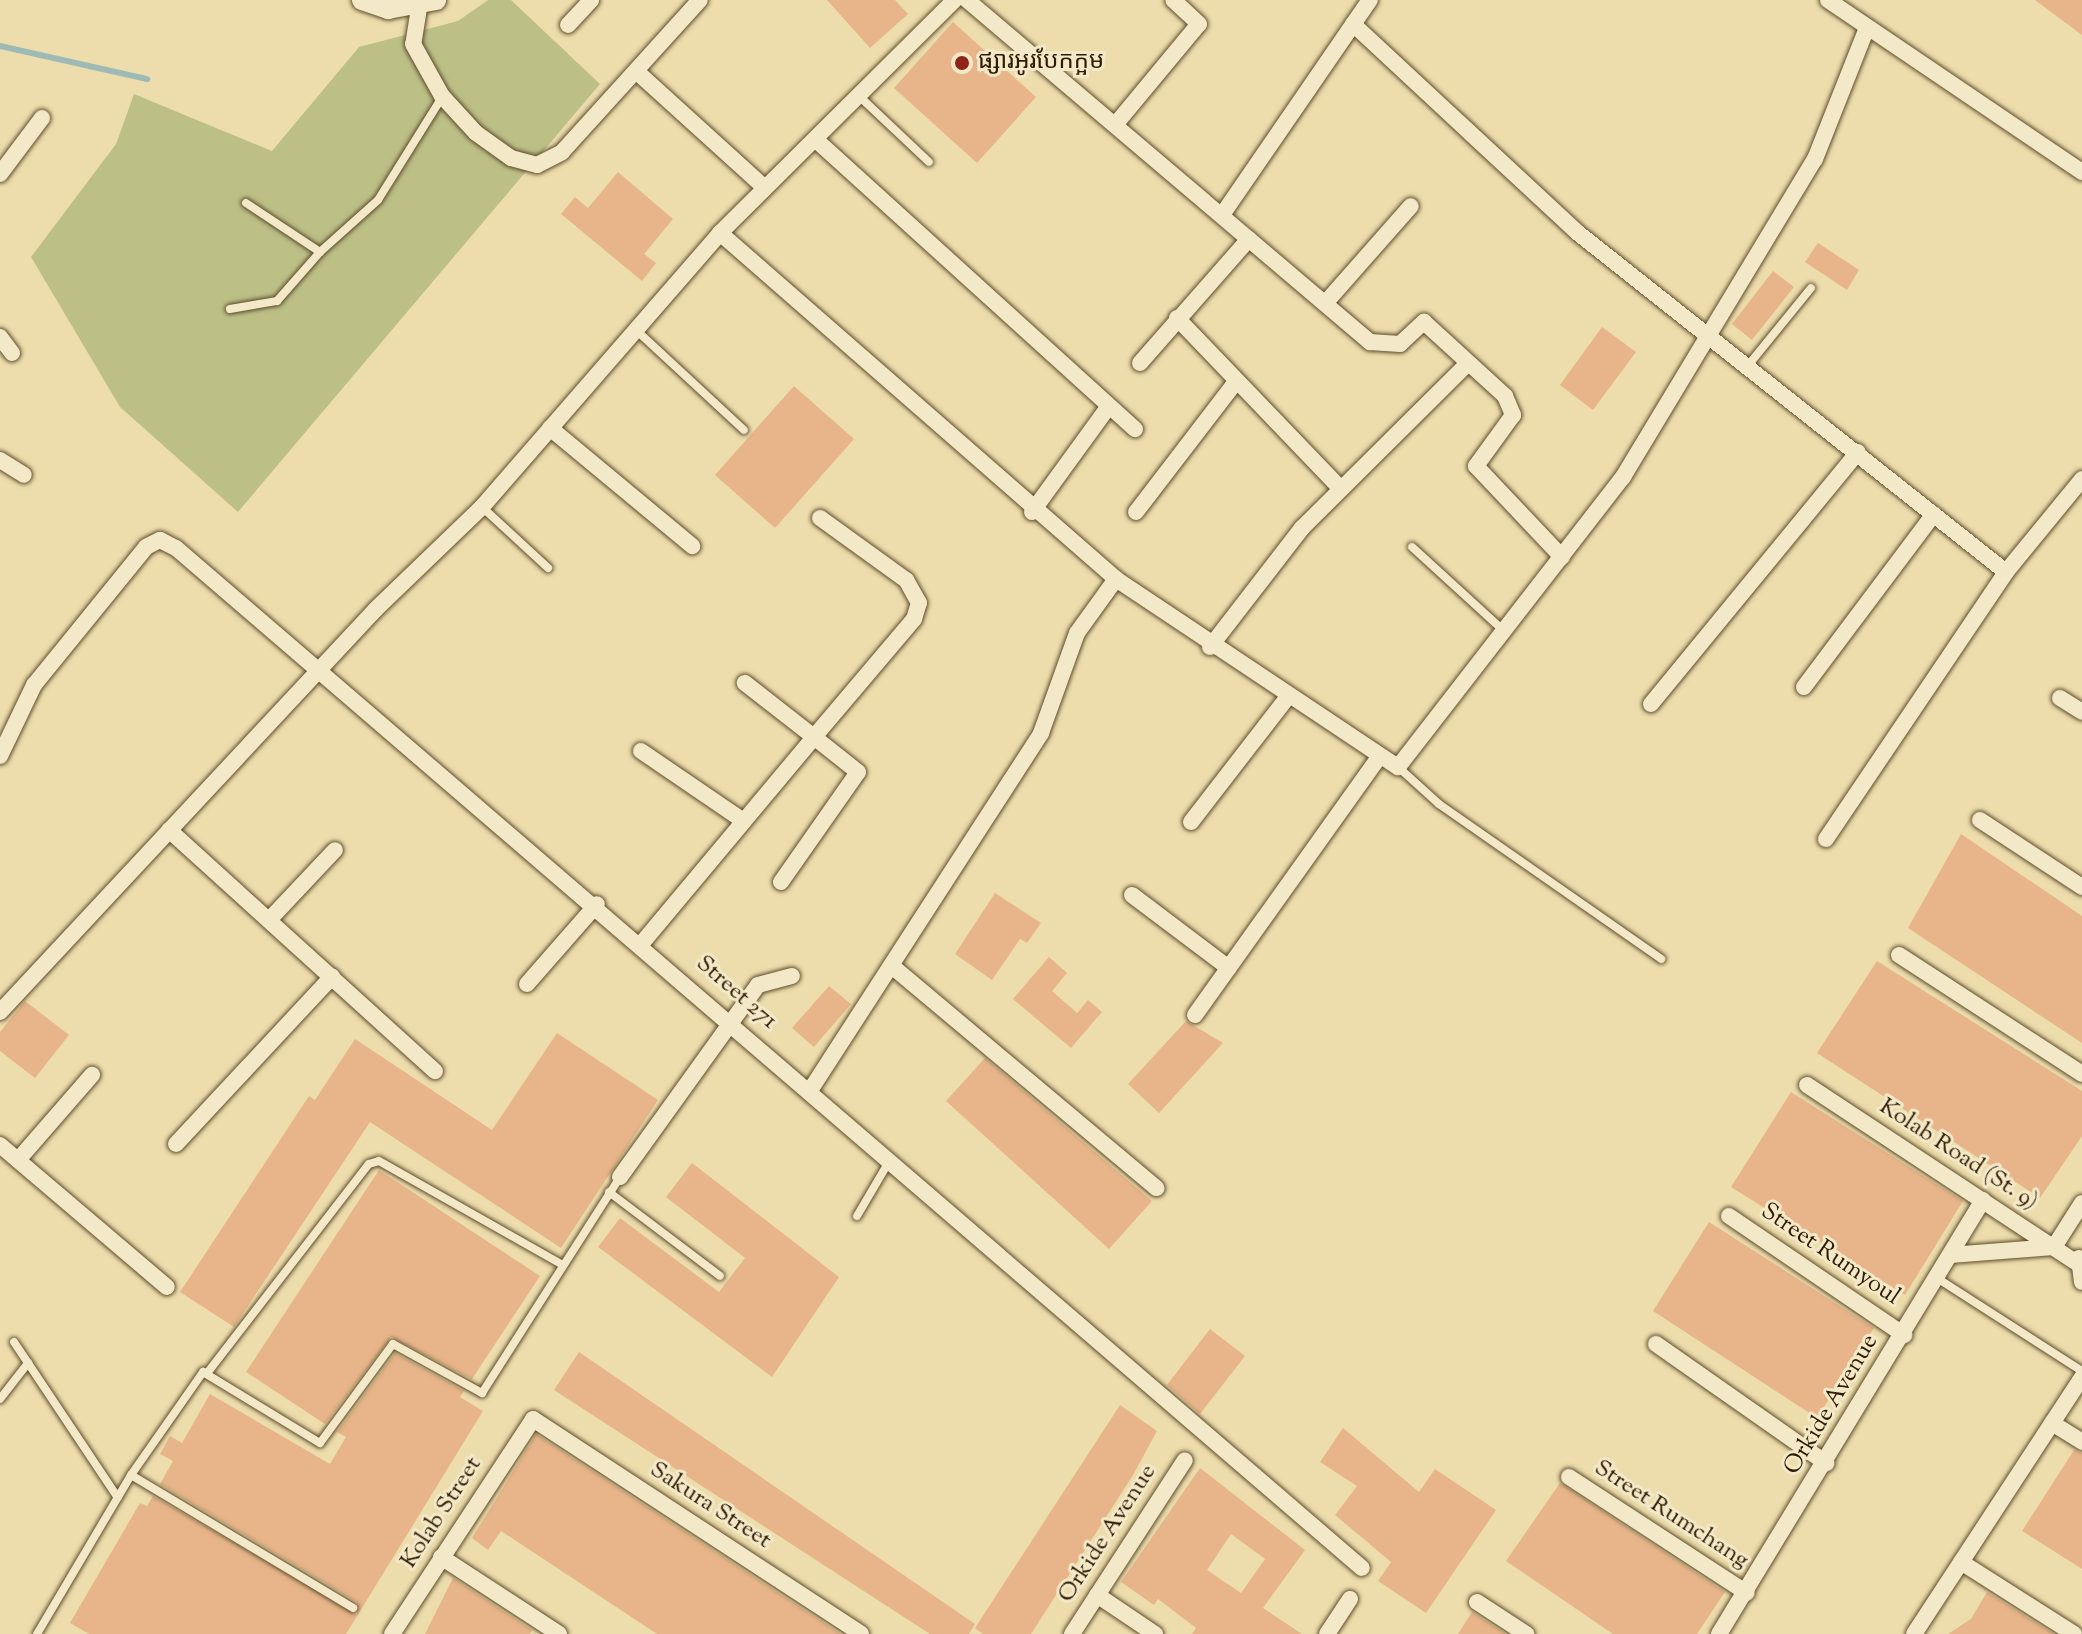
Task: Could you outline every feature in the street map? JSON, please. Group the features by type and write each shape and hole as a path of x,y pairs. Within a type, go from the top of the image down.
{"street":[{"path":"362,0 428,4 413,44 442,96 476,133 511,158 537,165 562,152 700,0"},
{"path":"568,25 591,0"},
{"path":"0,1012 169,830 482,507 720,233 955,0"},
{"path":"967,0 1249,239 1385,348 1424,322 1466,365 1514,406 1476,466 1562,557"},
{"path":"1115,125 1199,24 1173,0"},
{"path":"1222,215 1370,0"},
{"path":"1828,0 1866,30 2082,172"},
{"path":"1353,24 1702,337 1858,452 2006,572"},
{"path":"720,233 1032,512 1116,579 1210,647 1378,758 1398,767 1623,477 1702,337 1815,159 1866,30"},
{"path":"636,71 765,188"},
{"path":"0,174 42,118"},
{"path":"815,139 1135,429"},
{"path":"1328,300 1411,206"},
{"path":"1140,363 1249,239"},
{"path":"1177,318 1235,383 1339,487"},
{"path":"0,337 12,353"},
{"path":"1210,647 1266,569 1339,487 1466,365"},
{"path":"1136,512 1235,383"},
{"path":"1032,512 1109,406"},
{"path":"550,428 692,546"},
{"path":"1651,704 1858,452"},
{"path":"0,460 24,475"},
{"path":"1826,839 2006,572 2082,479"},
{"path":"1804,687 1934,514"},
{"path":"642,943 742,820 914,619 919,603 906,580 820,518"},
{"name":"Street 271","path":"0,756 34,685 146,547 160,540 318,675 597,904 811,1089 1112,1359 1362,1568"},
{"path":"811,1089 893,967 1041,733 1077,633 1116,579"},
{"path":"745,683 858,772 781,882"},
{"path":"1191,822 1287,698"},
{"path":"2060,698 2082,712"},
{"path":"641,751 742,820"},
{"path":"1195,1015 1378,758"},
{"path":"1980,820 2082,887"},
{"path":"169,830 435,1071"},
{"path":"269,920 335,850"},
{"path":"1132,895 1229,968"},
{"path":"527,984 597,904"},
{"path":"1899,955 2082,1074"},
{"path":"893,967 1156,1188"},
{"path":"620,1177 758,985 792,976"},
{"path":"176,1144 332,977"},
{"path":"18,1160 92,1075"},
{"name":"Kolab Road (St. 9)","path":"1807,1085 2054,1247 2080,1260"},
{"path":"0,1145 167,1287"},
{"name":"Orkide Avenue","path":"1719,1634 1904,1335 1983,1200"},
{"path":"1950,1255 2054,1247 2082,1203"},
{"name":"Street Rumyoul","path":"1729,1216 1904,1335"},
{"path":"2080,1260 2082,1282"},
{"path":"1656,1344 1826,1463"},
{"path":"1914,1634 2082,1377"},
{"name":"Kolab Street","path":"392,1634 533,1419"},
{"name":"Sakura Street","path":"533,1419 861,1634"},
{"path":"2052,1423 2082,1442"},
{"name":"Orkide Avenue","path":"1072,1634 1185,1460"},
{"name":"Street Rumchang","path":"1569,1477 1747,1593"},
{"path":"441,1557 559,1634"},
{"path":"1961,1562 2074,1634"},
{"path":"1097,1595 1155,1634"},
{"path":"1327,1634 1350,1599"},
{"path":"1477,1602 1526,1634"}],"lane":[{"path":"859,95 929,162"},
{"path":"230,309 277,301 320,252 378,200 442,96"},
{"path":"246,203 320,252"},
{"path":"1745,369 1811,288"},
{"path":"635,330 744,430"},
{"path":"482,507 548,568"},
{"path":"1412,547 1505,632"},
{"path":"1398,767 1439,804 1661,959"},
{"path":"857,1216 890,1159"},
{"path":"49,1634 39,1631 131,1475 369,1164 379,1161 563,1265"},
{"path":"208,1372 320,1443 393,1344 482,1393 620,1177"},
{"path":"609,1192 720,1276"},
{"path":"1937,1278 2082,1371"},
{"path":"14,1342 118,1498"},
{"path":"0,1399 28,1363"},
{"path":"131,1475 353,1608"}],"green space":[{"path":"488,0 511,0 600,84 238,512 120,407 31,257 116,144 134,94 272,151 359,47 458,21"}],"building":[{"path":"827,0 895,0 908,14 870,48"},
{"path":"2035,0 2082,0 2082,35"},
{"path":"953,22 1036,97 977,163 894,88"},
{"path":"618,172 673,219 644,254 656,263 642,281 561,214 575,197 588,208"},
{"path":"1818,243 1859,270 1847,290 1805,262"},
{"path":"1773,271 1794,287 1752,340 1732,324"},
{"path":"1602,327 1636,352 1593,410 1560,385"},
{"path":"794,386 854,439 775,528 715,475"},
{"path":"1961,834 2082,916 2082,1043 1908,928"},
{"path":"995,893 1041,923 1027,943 1020,939 992,980 955,954"},
{"path":"1049,957 1067,973 1052,991 1077,1013 1088,1000 1102,1012 1071,1048 1013,999"},
{"path":"1877,961 2082,1091 2082,1136 2040,1198 1817,1053"},
{"path":"829,986 851,1004 814,1047 792,1028"},
{"path":"25,1001 69,1035 35,1078 0,1051 0,1032"},
{"path":"1186,1021 1223,1043 1159,1113 1128,1084"},
{"path":"557,1033 658,1100 561,1248 370,1122 234,1327 180,1292 309,1096 315,1100 355,1039 492,1130"},
{"path":"985,1058 1152,1201 1109,1249 946,1101"},
{"path":"1791,1092 1963,1201 1905,1295 1731,1187"},
{"path":"692,1163 839,1277 772,1377 598,1247 620,1218 719,1292 745,1258 666,1197"},
{"path":"379,1170 540,1276 472,1379 391,1337 325,1424 246,1372"},
{"path":"1709,1222 1874,1328 1817,1418 1653,1311"},
{"path":"1210,1329 1245,1356 1200,1414 1167,1385"},
{"path":"579,1352 975,1624 969,1634 930,1634 554,1390"},
{"path":"395,1353 464,1391 460,1397 483,1411 346,1634 89,1634 70,1623 140,1503 147,1506 153,1496 357,1614 357,1602 160,1484 173,1461 160,1454 170,1436 182,1443 210,1394 330,1464 346,1437 337,1432"},
{"path":"1120,1405 1157,1431 1133,1475 1031,1634 983,1634 975,1628"},
{"path":"1343,1428 1419,1492 1435,1469 1496,1510 1426,1613 1378,1581 1391,1562 1335,1515 1357,1486 1320,1462"},
{"path":"536,1434 841,1634 657,1634 501,1531 488,1550 472,1538"},
{"path":"2074,1450 2082,1453 2082,1569 2022,1531"},
{"path":"1200,1468 1305,1550 1263,1608 1302,1634 1192,1634 1196,1628 1158,1599 1154,1605 1121,1582","holes":["1231,1534 1265,1559 1241,1593 1207,1570"]},
{"path":"1560,1483 1725,1592 1697,1634 1613,1634 1506,1561"},
{"path":"453,1578 532,1630 530,1634 425,1634"},
{"path":"1987,1592 2054,1634 1948,1634 1971,1619"},
{"path":"1472,1612 1506,1634 1458,1634"}],"waterway":[{"path":"0,46 147,79"}],"place":[{"name":"ផ្សារអូរបែកក្អម","path":"962,63"}]}
